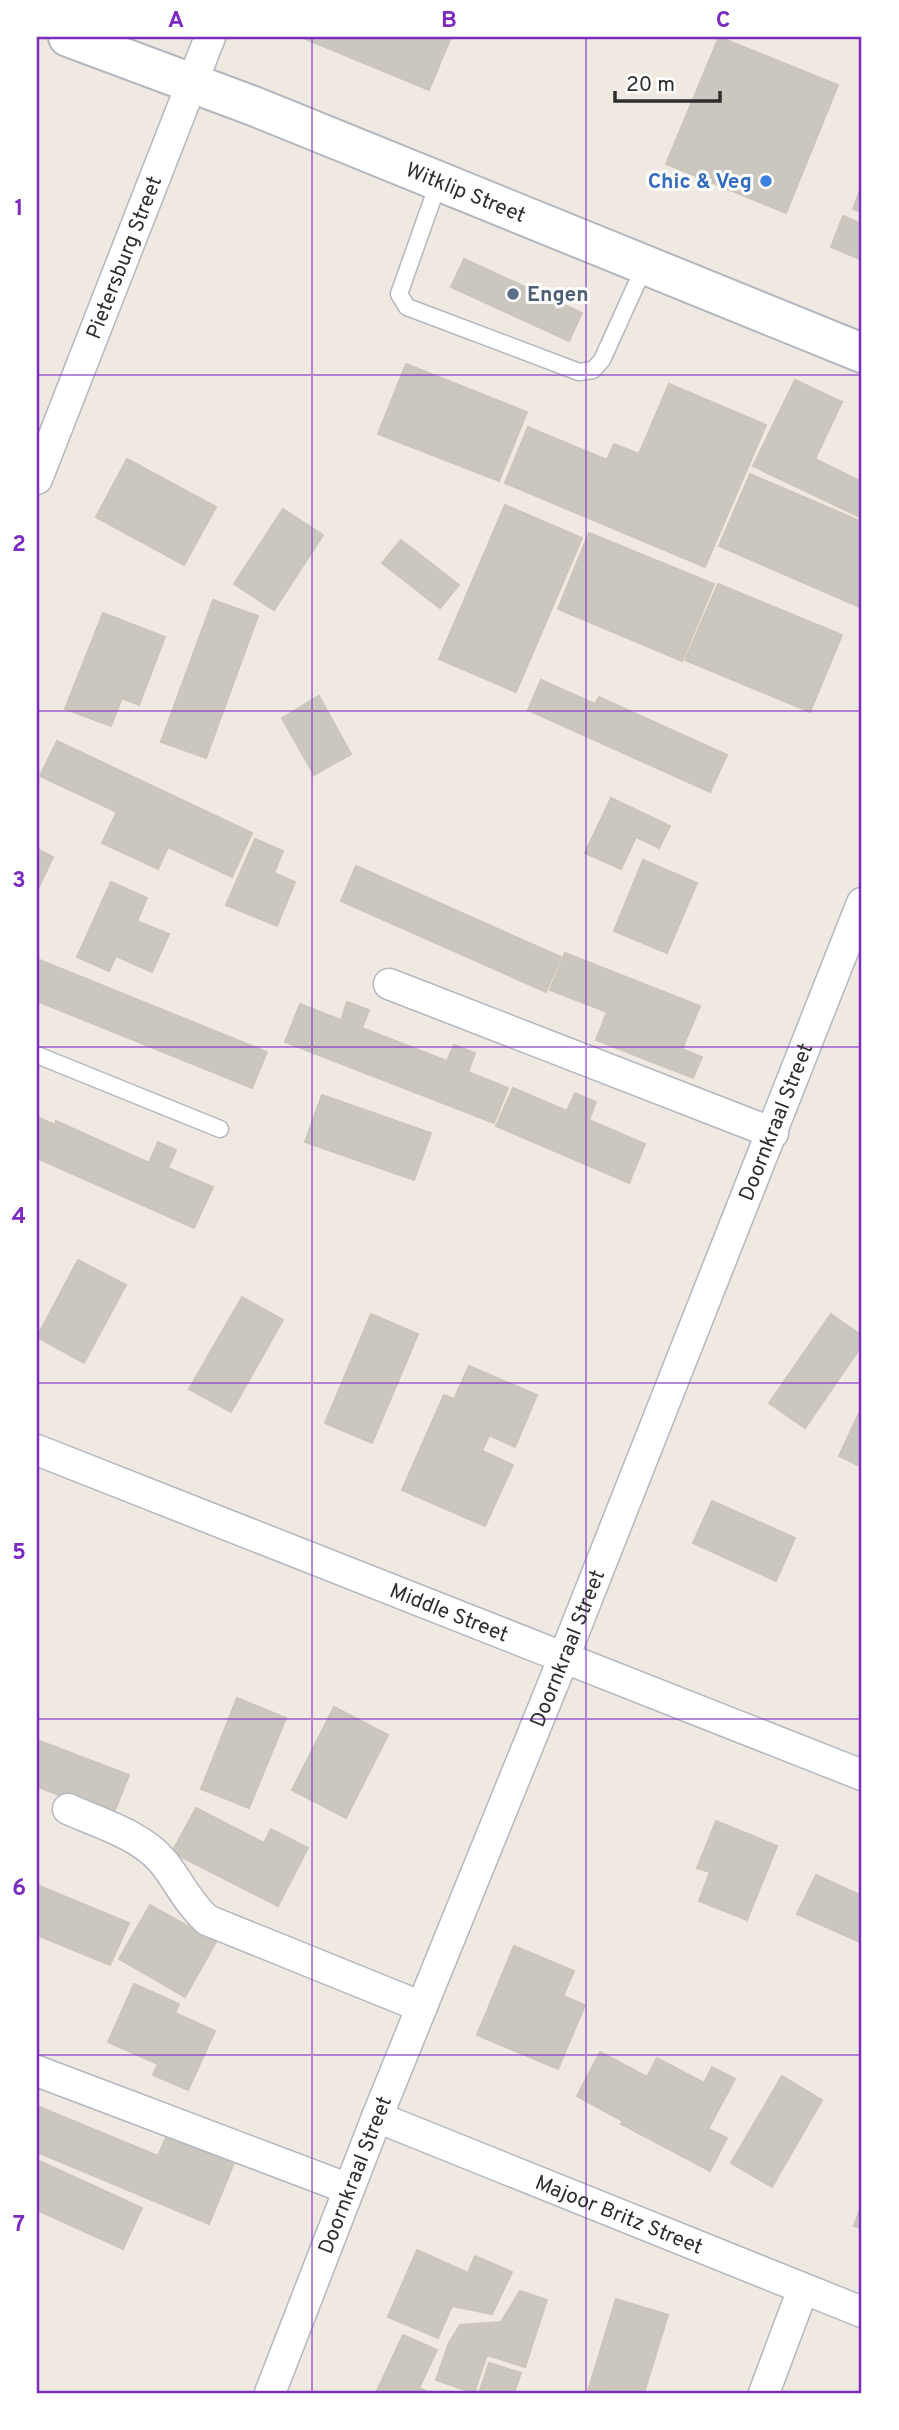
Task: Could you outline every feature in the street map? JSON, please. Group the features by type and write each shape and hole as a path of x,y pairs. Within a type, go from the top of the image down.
{"main road":[{"name":"Witklip Street","path":"68,37 256,107 862,353"}],"street":[{"name":"Pietersburg Street","path":"37,479 210,37"},
{"name":"Doornkraal Street","path":"270,2393 377,2117 564,1657 772,1133 853,955 862,903"},
{"path":"389,984 772,1133"},
{"name":"Middle Street","path":"37,1450 862,1775"},
{"path":"68,1809 144,1843 163,1861 191,1905 207,1920 422,2007"},
{"path":"37,2071 349,2189"},
{"name":"Majoor Britz Street","path":"377,2117 862,2312"},
{"path":"764,2393 803,2289"}],"lane":[{"path":"439,181 399,294 407,307 579,372 593,370 602,360 645,265"},
{"path":"37,1055 220,1129"}],"building":[{"path":"301,37 451,37 429,90"},
{"path":"719,37 838,85 786,213 666,164"},
{"path":"862,185 862,212 853,209"},
{"path":"843,216 862,224 862,260 831,247"},
{"path":"464,259 582,313 569,341 451,287"},
{"path":"406,364 527,412 499,481 378,434"},
{"path":"795,380 842,402 815,459 862,482 862,518 753,466"},
{"path":"669,384 766,425 705,567 505,483 528,427 607,460 614,444 639,454"},
{"path":"127,459 216,507 184,565 96,517"},
{"path":"750,474 862,522 862,608 719,546"},
{"path":"505,505 582,538 516,692 439,659"},
{"path":"283,509 323,535 274,610 234,584"},
{"path":"589,533 714,584 682,661 558,609"},
{"path":"401,540 459,585 440,608 382,563"},
{"path":"718,584 842,635 810,712 685,660"},
{"path":"213,600 258,616 206,758 161,742"},
{"path":"103,613 165,637 139,705 122,698 111,726 65,709"},
{"path":"541,680 595,704 599,697 727,755 710,792 528,710"},
{"path":"319,696 351,754 314,775 282,718"},
{"path":"57,741 252,833 232,877 168,847 158,869 102,843 117,812 40,776"},
{"path":"611,798 670,826 659,848 636,837 621,869 585,853"},
{"path":"255,839 283,851 274,873 295,882 277,926 226,905"},
{"path":"37,849 53,857 37,891"},
{"path":"643,860 697,883 667,953 614,931"},
{"path":"356,866 561,957 546,992 341,901"},
{"path":"111,882 147,898 137,921 169,934 152,972 116,956 109,971 77,957"},
{"path":"565,953 700,1006 682,1049 702,1057 693,1078 596,1040 607,1012 550,990"},
{"path":"37,959 267,1052 252,1088 37,1001"},
{"path":"347,1002 369,1010 362,1028 447,1061 454,1045 475,1053 468,1072 508,1088 494,1123 285,1042 300,1004 341,1020"},
{"path":"513,1088 567,1111 575,1093 596,1102 589,1120 645,1144 629,1183 496,1126"},
{"path":"322,1095 431,1133 414,1180 305,1142"},
{"path":"37,1117 55,1125 56,1121 149,1163 158,1142 176,1150 168,1168 213,1187 194,1228 37,1158"},
{"path":"78,1260 126,1285 84,1363 37,1337"},
{"path":"242,1297 283,1320 231,1412 189,1389"},
{"path":"371,1314 418,1334 372,1443 325,1423"},
{"path":"831,1314 862,1336 862,1345 805,1428 769,1403"},
{"path":"469,1366 537,1395 515,1447 489,1435 482,1451 513,1465 485,1526 402,1490 444,1395 454,1399"},
{"path":"862,1407 862,1467 839,1456"},
{"path":"712,1501 795,1538 776,1581 693,1543"},
{"path":"237,1698 286,1718 249,1808 201,1789"},
{"path":"334,1707 388,1735 346,1818 292,1790"},
{"path":"37,1740 129,1775 113,1815 38,1787 37,1791"},
{"path":"196,1808 264,1843 271,1829 308,1848 278,1906 172,1852"},
{"path":"716,1821 777,1846 747,1920 699,1901 710,1872 697,1868"},
{"path":"816,1875 862,1896 862,1943 797,1914"},
{"path":"37,1885 129,1923 110,1965 37,1935"},
{"path":"150,1905 216,1942 185,1997 119,1959"},
{"path":"514,1946 574,1971 563,1996 585,2005 558,2069 477,2035"},
{"path":"134,1984 179,2004 175,2013 215,2031 188,2090 153,2075 158,2064 108,2042"},
{"path":"600,2052 647,2077 657,2058 704,2083 712,2067 735,2079 708,2129 727,2138 710,2171 621,2124 623,2121 577,2096"},
{"path":"782,2076 822,2100 772,2187 731,2163"},
{"path":"37,2106 158,2156 167,2135 234,2163 209,2224 37,2152"},
{"path":"37,2160 142,2208 123,2249 37,2210"},
{"path":"862,2203 862,2229 854,2226"},
{"path":"417,2250 468,2273 475,2256 512,2272 492,2314 452,2306 438,2338 388,2317"},
{"path":"520,2291 547,2300 525,2367 487,2355 474,2393 436,2380 449,2343 460,2325 501,2322"},
{"path":"616,2299 668,2315 644,2393 588,2391"},
{"path":"403,2335 437,2350 419,2388 430,2393 376,2393"},
{"path":"489,2363 521,2373 514,2393 479,2393"}],"place":[{"name":"Chic & Veg","path":"766,181"},
{"name":"Engen","path":"513,294"}]}
